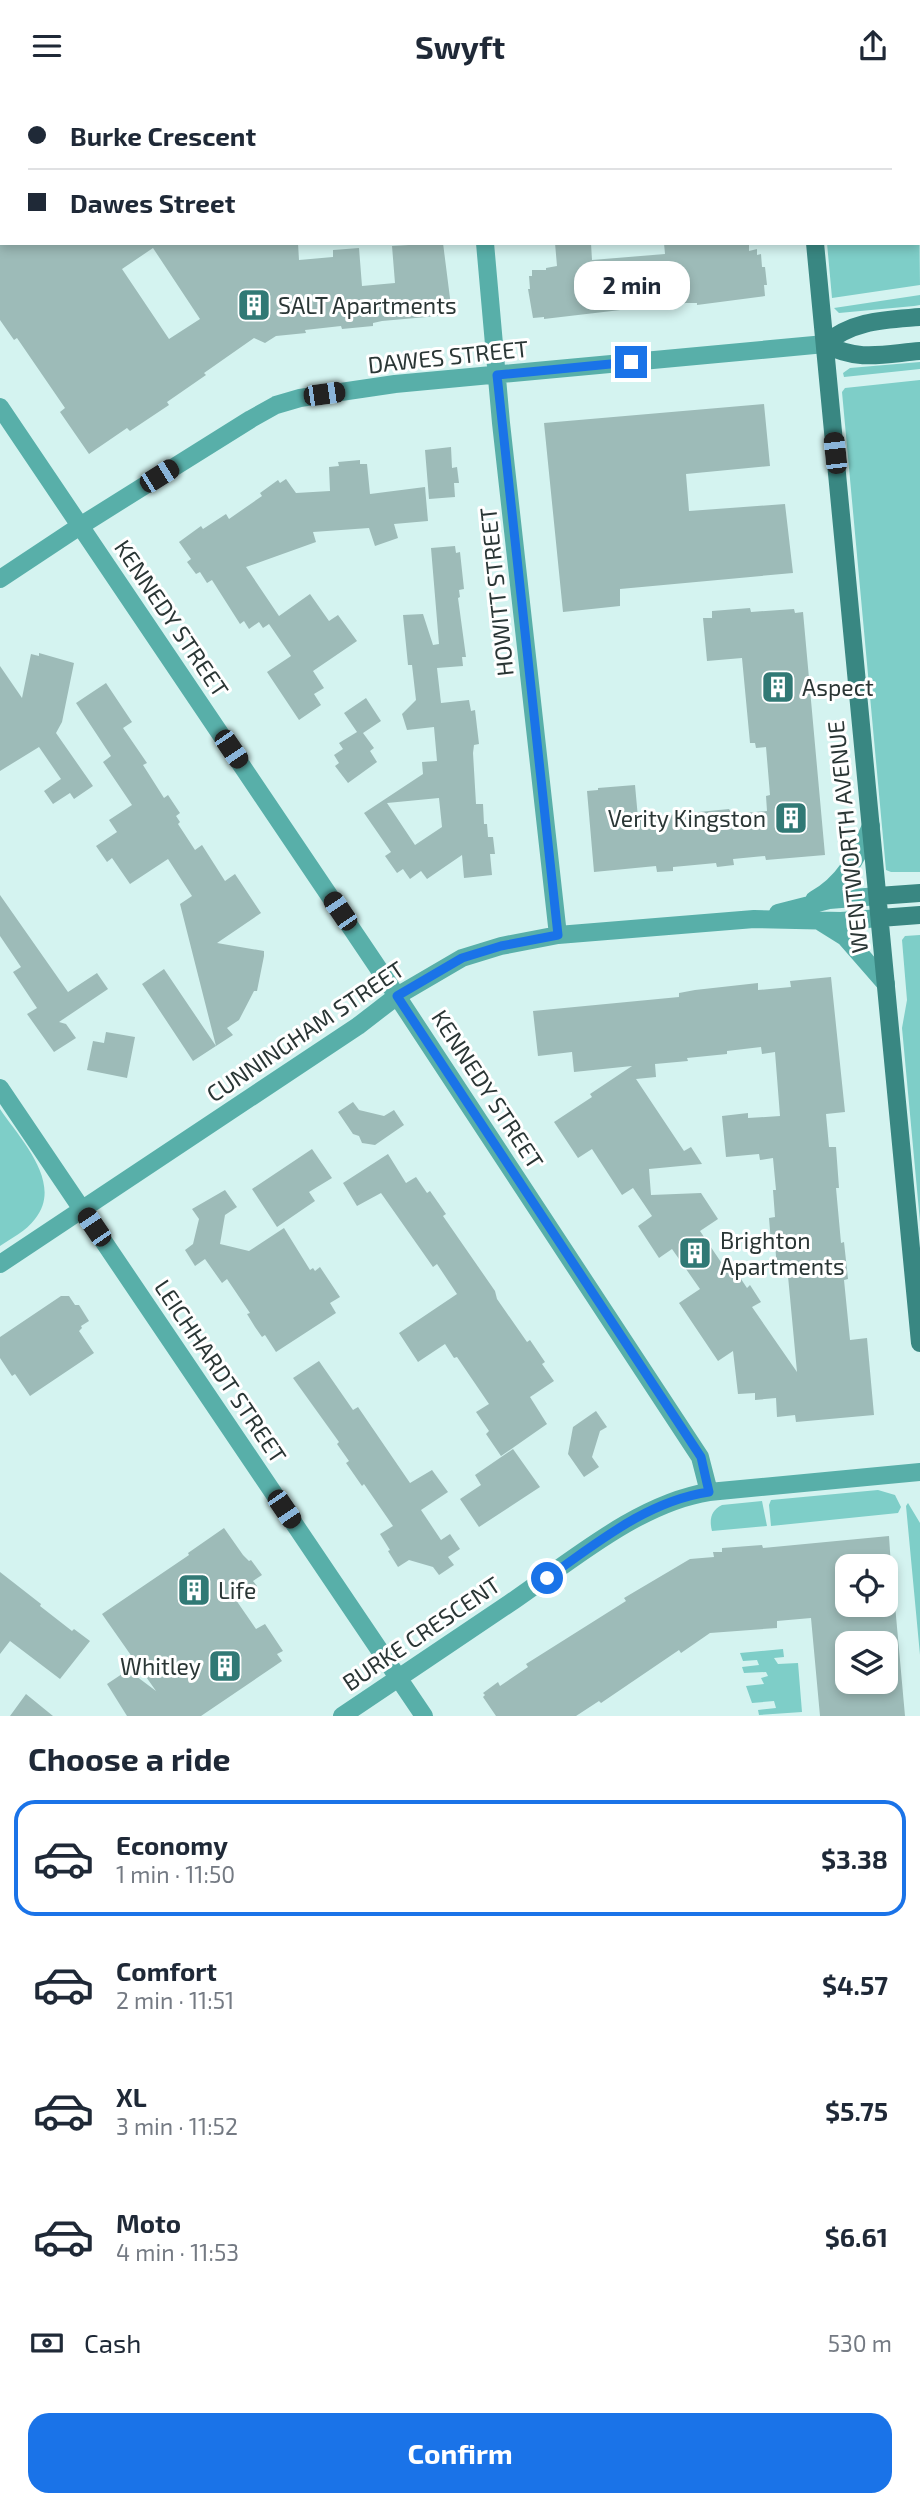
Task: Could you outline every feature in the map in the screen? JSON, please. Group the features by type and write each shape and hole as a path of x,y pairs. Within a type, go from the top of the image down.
{"main road":[{"name":"WENTWORTH AVENUE","path":"815,245 920,1343"},
{"path":"920,317 857,324 836,334 825,344 843,353 858,356 920,351"},
{"name":"CUNNINGHAM STREET","path":"878,896 920,893"},
{"name":"CUNNINGHAM STREET","path":"880,918 920,915"}],"street":[{"name":"HOWITT STREET","path":"485,245 558,935"},
{"name":"DAWES STREET","path":"0,579 80,526 276,405 300,398 396,384 825,344"},
{"name":"KENNEDY STREET","path":"0,407 397,996 701,1457 709,1492"},
{"name":"CUNNINGHAM STREET","path":"795,909 825,894 846,873 859,854 871,826"},
{"name":"CUNNINGHAM STREET","path":"754,919 830,900 878,896"},
{"name":"CUNNINGHAM STREET","path":"0,1264 346,1033 397,996 462,958 501,946 558,935 754,919 841,921 880,918"},
{"path":"818,920 845,937 886,984"},
{"name":"LEICHHARDT STREET","path":"0,1088 424,1716"},
{"name":"BURKE CRESCENT","path":"342,1716 633,1520 674,1500 709,1492 920,1472"}],"shaded area":[{"path":"827,245 920,245 920,285 832,298"},
{"path":"920,295 920,305 914,306 839,313 834,308"},
{"path":"920,362 920,369 844,377 843,373 850,368"},
{"path":"920,380 920,872 891,872 886,870 842,392 845,388"},
{"path":"920,935 920,1222 902,1028 907,1000 902,940 905,936"},
{"path":"0,1109 28,1147 42,1176 45,1191 43,1205 35,1219 23,1231 0,1246"},
{"path":"878,1490 895,1495 901,1507 898,1513 771,1526 771,1500"},
{"path":"762,1501 767,1526 712,1531 712,1516 718,1507"},
{"path":"908,1503 920,1523 920,1655 906,1506"},
{"path":"783,1649 784,1657 774,1658 778,1664 798,1663 802,1712 759,1715 758,1710 776,1708 774,1701 752,1703 746,1686 764,1684 761,1678 768,1676 766,1672 744,1673 742,1667 759,1665 757,1660 743,1661 740,1653"}],"building":[{"path":"0,245 298,245 299,260 333,257 333,250 359,248 362,286 395,283 392,246 443,245 451,306 448,306 449,315 382,321 373,323 373,326 305,330 306,333 276,336 265,343 254,338 167,402 169,405 130,431 127,428 89,454 60,412 65,408 17,338 14,340 0,320","holes":["153,248 200,319 169,339 122,269"]},
{"path":"555,245 591,245 592,260 665,254 664,245 749,245 749,251 757,249 757,255 761,254 767,285 764,285 765,296 697,305 686,303 533,318 528,289 529,276 532,276 532,270 546,270 557,266"},
{"path":"764,404 770,466 686,474 689,511 785,504 793,573 620,589 620,606 563,612 544,423"},
{"path":"451,447 452,468 457,467 459,483 454,483 455,497 429,499 425,450"},
{"path":"360,460 360,464 367,464 370,494 425,487 428,521 394,524 398,538 375,546 369,528 313,532 316,542 246,567 279,616 310,594 329,621 338,615 357,641 313,671 324,688 314,694 321,705 299,720 267,672 291,656 269,624 263,628 259,622 249,629 244,621 240,624 212,580 207,583 200,572 196,574 187,562 191,559 179,542 201,526 203,529 226,514 229,519 262,496 260,493 278,480 280,483 286,479 296,493 330,491 329,467 339,466 338,462"},
{"path":"455,546 456,553 460,552 464,589 459,590 458,598 466,657 462,657 463,666 437,668 441,703 469,700 471,711 475,710 479,744 474,745 473,753 476,804 483,804 484,824 487,824 488,837 493,837 495,854 490,854 492,875 464,878 462,855 427,879 421,871 410,879 403,869 397,873 385,856 391,852 364,813 423,774 422,762 437,761 434,727 407,730 402,714 416,700 412,665 408,665 403,615 423,614 433,645 439,644 431,548","holes":["439,798 442,827 415,845 387,803"]},
{"path":"750,608 751,612 794,609 795,613 803,612 825,855 766,860 765,856 733,859 734,865 717,867 716,863 673,867 673,871 657,872 656,866 594,872 587,791 635,785 638,818 729,809 732,814 767,811 766,796 770,795 766,747 756,748 755,743 750,743 742,658 707,661 703,618 712,618 712,611"},
{"path":"39,653 74,663 62,722 56,733 93,786 74,799 70,793 53,804 44,791 61,779 39,747 0,771 0,666 22,698 31,654 39,656"},
{"path":"106,683 132,722 123,728 147,763 143,765 164,798 168,795 180,813 176,816 180,822 178,824 195,850 202,845 225,881 235,874 261,913 217,943 264,951 264,956 257,991 254,991 239,1020 227,1028 233,1035 216,1046 180,904 192,896 168,859 130,884 112,858 107,862 96,846 117,832 109,820 132,805 103,762 111,756 76,703"},
{"path":"366,698 381,721 363,733 374,748 370,751 377,762 348,783 335,766 339,763 334,755 343,749 339,743 357,732 344,713"},
{"path":"0,895 68,992 97,973 108,989 59,1022 66,1024 76,1038 54,1052 27,1014 37,1008 13,972 21,967 0,936"},
{"path":"164,969 216,1046 193,1061 142,984"},
{"path":"831,977 845,1112 826,1114 829,1147 836,1147 839,1188 836,1188 841,1243 844,1242 848,1279 844,1280 850,1340 867,1338 874,1415 796,1422 795,1415 777,1417 776,1398 755,1400 755,1393 738,1394 733,1351 718,1361 679,1303 700,1289 672,1249 659,1258 638,1226 652,1216 633,1188 622,1195 592,1149 578,1158 554,1122 632,1066 574,1072 572,1052 538,1056 533,1011 679,997 679,993 695,990 758,983 758,990 791,987 790,981","holes":["761,1047 762,1054 775,1052 780,1116 748,1118 748,1113 722,1116 726,1157 759,1154 760,1160 773,1158 776,1190 773,1190 775,1217 769,1218 771,1243 775,1243 777,1270 783,1269 784,1277 788,1276 797,1372 752,1307 761,1302 750,1285 747,1288 733,1267 727,1271 700,1231 718,1219 701,1193 651,1195 649,1169 702,1164 691,1147 684,1151 636,1079 656,1077 655,1064 688,1061 687,1058"]},
{"path":"106,1032 135,1037 127,1078 87,1070 93,1041 104,1043"},
{"path":"353,1102 359,1110 384,1116 394,1110 404,1125 375,1145 362,1143 338,1112"},
{"path":"312,1149 332,1178 309,1192 315,1201 277,1227 252,1189"},
{"path":"388,1154 406,1183 416,1177 427,1193 430,1191 446,1214 443,1216 495,1291 497,1299 527,1342 530,1340 554,1381 530,1397 547,1424 501,1456 486,1434 489,1431 476,1412 489,1404 457,1357 454,1358 445,1344 418,1362 399,1333 457,1294 437,1264 433,1267 381,1193 357,1206 343,1183"},
{"path":"225,1190 237,1207 225,1215 220,1244 249,1251 284,1228 310,1270 313,1268 315,1271 320,1267 340,1297 330,1303 336,1313 276,1352 265,1335 262,1337 255,1327 247,1314 250,1313 227,1279 222,1283 205,1259 195,1266 185,1250 193,1244 199,1219 192,1209"},
{"path":"61,1296 69,1296 75,1305 79,1305 89,1321 81,1326 79,1331 94,1353 30,1396 0,1358 0,1337"},
{"path":"319,1361 353,1410 358,1407 410,1483 432,1470 448,1492 421,1510 441,1540 450,1534 460,1549 448,1557 454,1565 439,1575 433,1567 409,1560 398,1567 388,1551 390,1550 380,1534 393,1526 346,1463 349,1461 337,1444 339,1442 293,1378"},
{"path":"596,1411 607,1427 600,1431 592,1457 599,1467 584,1477 568,1454 573,1427"},
{"path":"513,1449 540,1487 479,1527 460,1499 481,1485 475,1475"},
{"path":"224,1528 243,1555 251,1560 262,1575 253,1581 257,1586 236,1600 256,1629 265,1624 283,1651 277,1654 282,1661 201,1716 127,1716 107,1684 128,1670 156,1691 102,1614"},
{"path":"889,1536 890,1554 835,1554 835,1617 896,1617 897,1631 835,1631 835,1694 898,1694 898,1638 905,1716 820,1716 811,1618 777,1621 777,1628 710,1633 681,1653 679,1650 601,1703 599,1701 576,1716 496,1716 483,1697 483,1693 498,1682 500,1686 528,1667 526,1664 626,1601 624,1598 690,1559 714,1557 713,1552 722,1552 722,1548 762,1545 763,1548"},
{"path":"0,1572 72,1631 74,1629 90,1641 60,1679 10,1641 0,1654"},
{"path":"26,1694 53,1716 10,1716"}],"place":[{"name":"SALT Apartments","path":"254,305"},
{"name":"Aspect","path":"778,687"},
{"name":"Verity Kingston","path":"791,818"},
{"name":"Brighton Apartments","path":"695,1253"},
{"name":"Life","path":"194,1590"},
{"name":"Whitley","path":"225,1666"}],"route":[{"path":"547,1578 648,1511 674,1500 709,1492 701,1457 397,996 462,958 501,946 558,935 497,375 631,362"}]}
